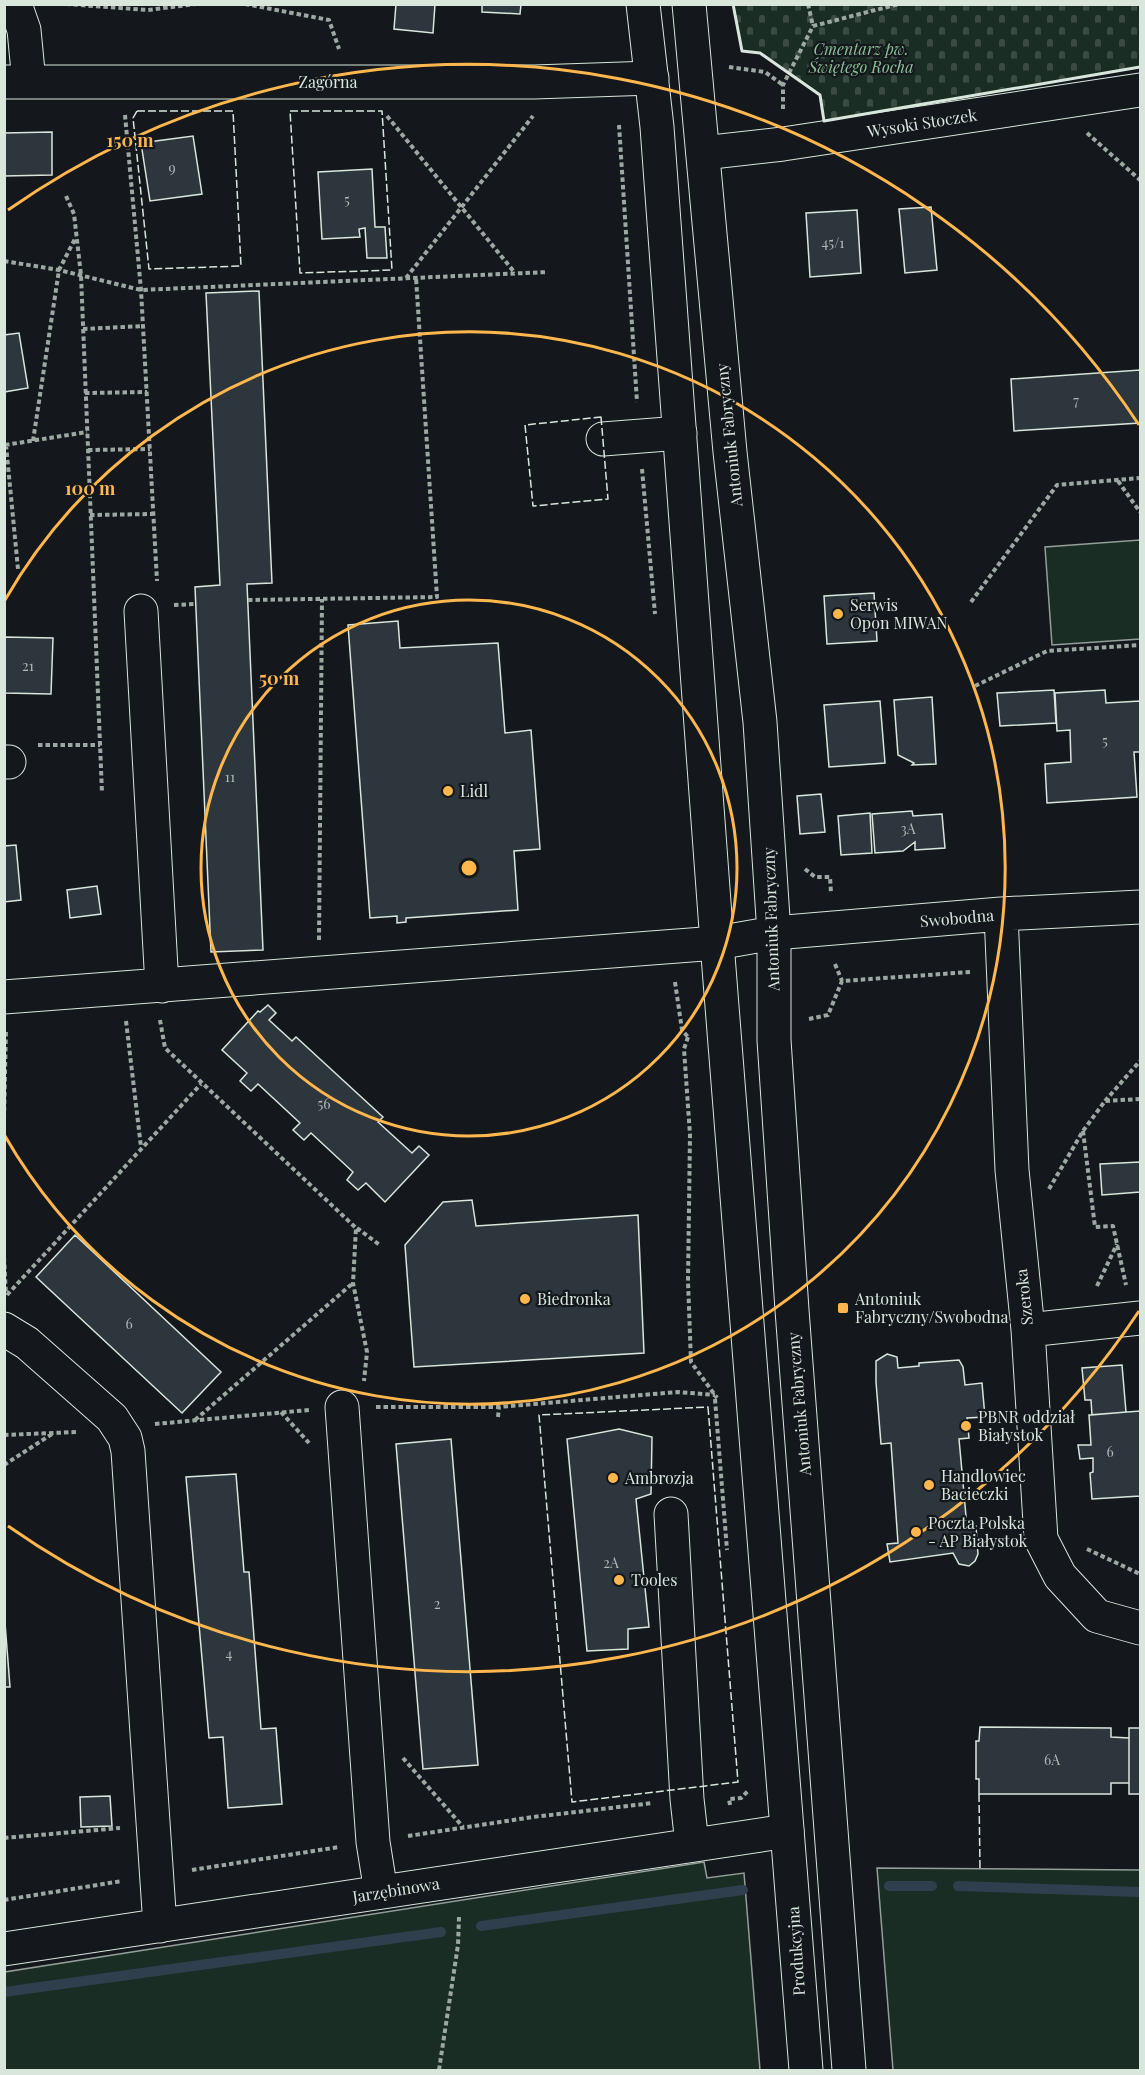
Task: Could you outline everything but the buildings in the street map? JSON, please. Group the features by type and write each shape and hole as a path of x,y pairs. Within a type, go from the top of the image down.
{"main road":[{"path":"15,4 24,30 17,82"},
{"path":"643,4 652,78 680,433 717,943 787,1831"},
{"name":"Antoniuk Fabryczny","path":"689,4 730,452 760,722 774,933 774,1040 831,1835"},
{"name":"Zagórna","path":"17,82 534,82 652,78"},
{"name":"Wysoki Stoczek","path":"703,153 783,144 1140,90"},
{"path":"603,439 680,433"},
{"path":"141,611 158,987"},
{"name":"Swobodna","path":"5,997 717,943 774,933 1001,914 1140,907"},
{"name":"Szeroka","path":"1001,914 1012,1170 1028,1330 1041,1539 1060,1576 1097,1616 1140,1628"},
{"path":"1028,1330 1136,1318"},
{"path":"4,1329 27,1342 120,1428 128,1451 160,1926"},
{"path":"353,1407 373,1842 381,1892"},
{"path":"671,1514 687,1799 692,1844"},
{"name":"Jarzębinowa","path":"4,1949 692,1844 787,1831 831,1835"},
{"name":"Produkcyjna","path":"787,1831 806,2070"},
{"path":"831,1835 849,2070"}],"path":[{"path":"66,4 148,10 196,4"},
{"path":"245,4 329,20 344,64 345,82"},
{"path":"729,67 765,72 783,85 813,26 808,4"},
{"path":"813,26 899,4"},
{"path":"1052,103 1140,180"},
{"path":"124,106 141,290 159,614 141,611"},
{"path":"382,111 515,274"},
{"path":"405,279 536,112"},
{"path":"66,196 74,214 81,275 102,793"},
{"path":"33,441 59,270 76,237"},
{"path":"4,261 59,270 141,290 548,272"},
{"path":"248,600 437,597 416,278"},
{"path":"83,329 143,326"},
{"path":"85,393 147,392"},
{"path":"18,569 5,445 87,432"},
{"path":"88,450 150,449"},
{"path":"971,602 1057,484 1140,478"},
{"path":"1118,480 1140,512"},
{"path":"90,515 153,514"},
{"path":"319,941 322,599"},
{"path":"975,686 1047,651 1140,645"},
{"path":"14,756 100,745"},
{"path":"807,1020 828,1015 842,981 1003,969"},
{"path":"158,987 165,1048 356,1228 381,1246"},
{"path":"122,989 142,1148"},
{"path":"4,1119 7,1107 5,997"},
{"path":"1048,1192 1083,1131 1105,1101 1140,1061"},
{"path":"4,1257 6,1296 201,1084"},
{"path":"1105,1101 1140,1099"},
{"path":"1083,1131 1095,1227 1113,1226 1136,1318"},
{"path":"353,1407 366,1352 353,1283 356,1228"},
{"path":"194,1420 353,1283"},
{"path":"4,1435 53,1434 353,1407 499,1407 678,1392 715,1395"},
{"path":"498,1417 499,1407"},
{"path":"4,1465 53,1434"},
{"path":"1040,1527 1140,1574"},
{"path":"402,1757 464,1827"},
{"path":"4,1838 154,1825"},
{"path":"439,2070 458,1945 461,1880"}],"green space":[{"name":"Cmentarz pw. Świętego Rocha","path":"733,5 1140,5 1140,67 824,121 820,95 760,53 742,51"},
{"path":"1140,540 1140,639 1052,645 1045,547"},
{"path":"704,1862 707,1878 744,1873 760,2070 5,2070 5,1972"},
{"path":"877,1868 1140,1870 1140,2070 893,2070"}],"waterway":[{"path":"889,1886 932,1886"},
{"path":"958,1886 1140,1892"},
{"path":"481,1926 743,1890"},
{"path":"4,1992 441,1932"}],"fence":[{"path":"137,111 233,111 241,266 149,269 133,118 137,111"},
{"path":"290,111 382,111 392,270 300,273 290,111"},
{"path":"601,417 608,499 533,506 525,425 601,417"},
{"path":"708,1407 738,1782 572,1802 539,1415 708,1407"},
{"path":"979,1794 980,1869"}],"wall":[{"path":"733,4 742,51 760,53 820,95 824,121 1140,67"}],"place":[{"name":"Serwis Opon MIWAN","path":"838,614"},
{"name":"Lidl","path":"448,791"},
{"name":"Biedronka","path":"525,1299"},
{"name":"Antoniuk Fabryczny/Swobodna","path":"843,1308"},
{"name":"PBNR oddział Białystok","path":"966,1426"},
{"name":"Ambrozja","path":"613,1478"},
{"name":"Handlowiec Bacieczki","path":"929,1485"},
{"name":"Poczta Polska - AP Białystok","path":"916,1532"},
{"name":"Tooles","path":"619,1580"}]}
